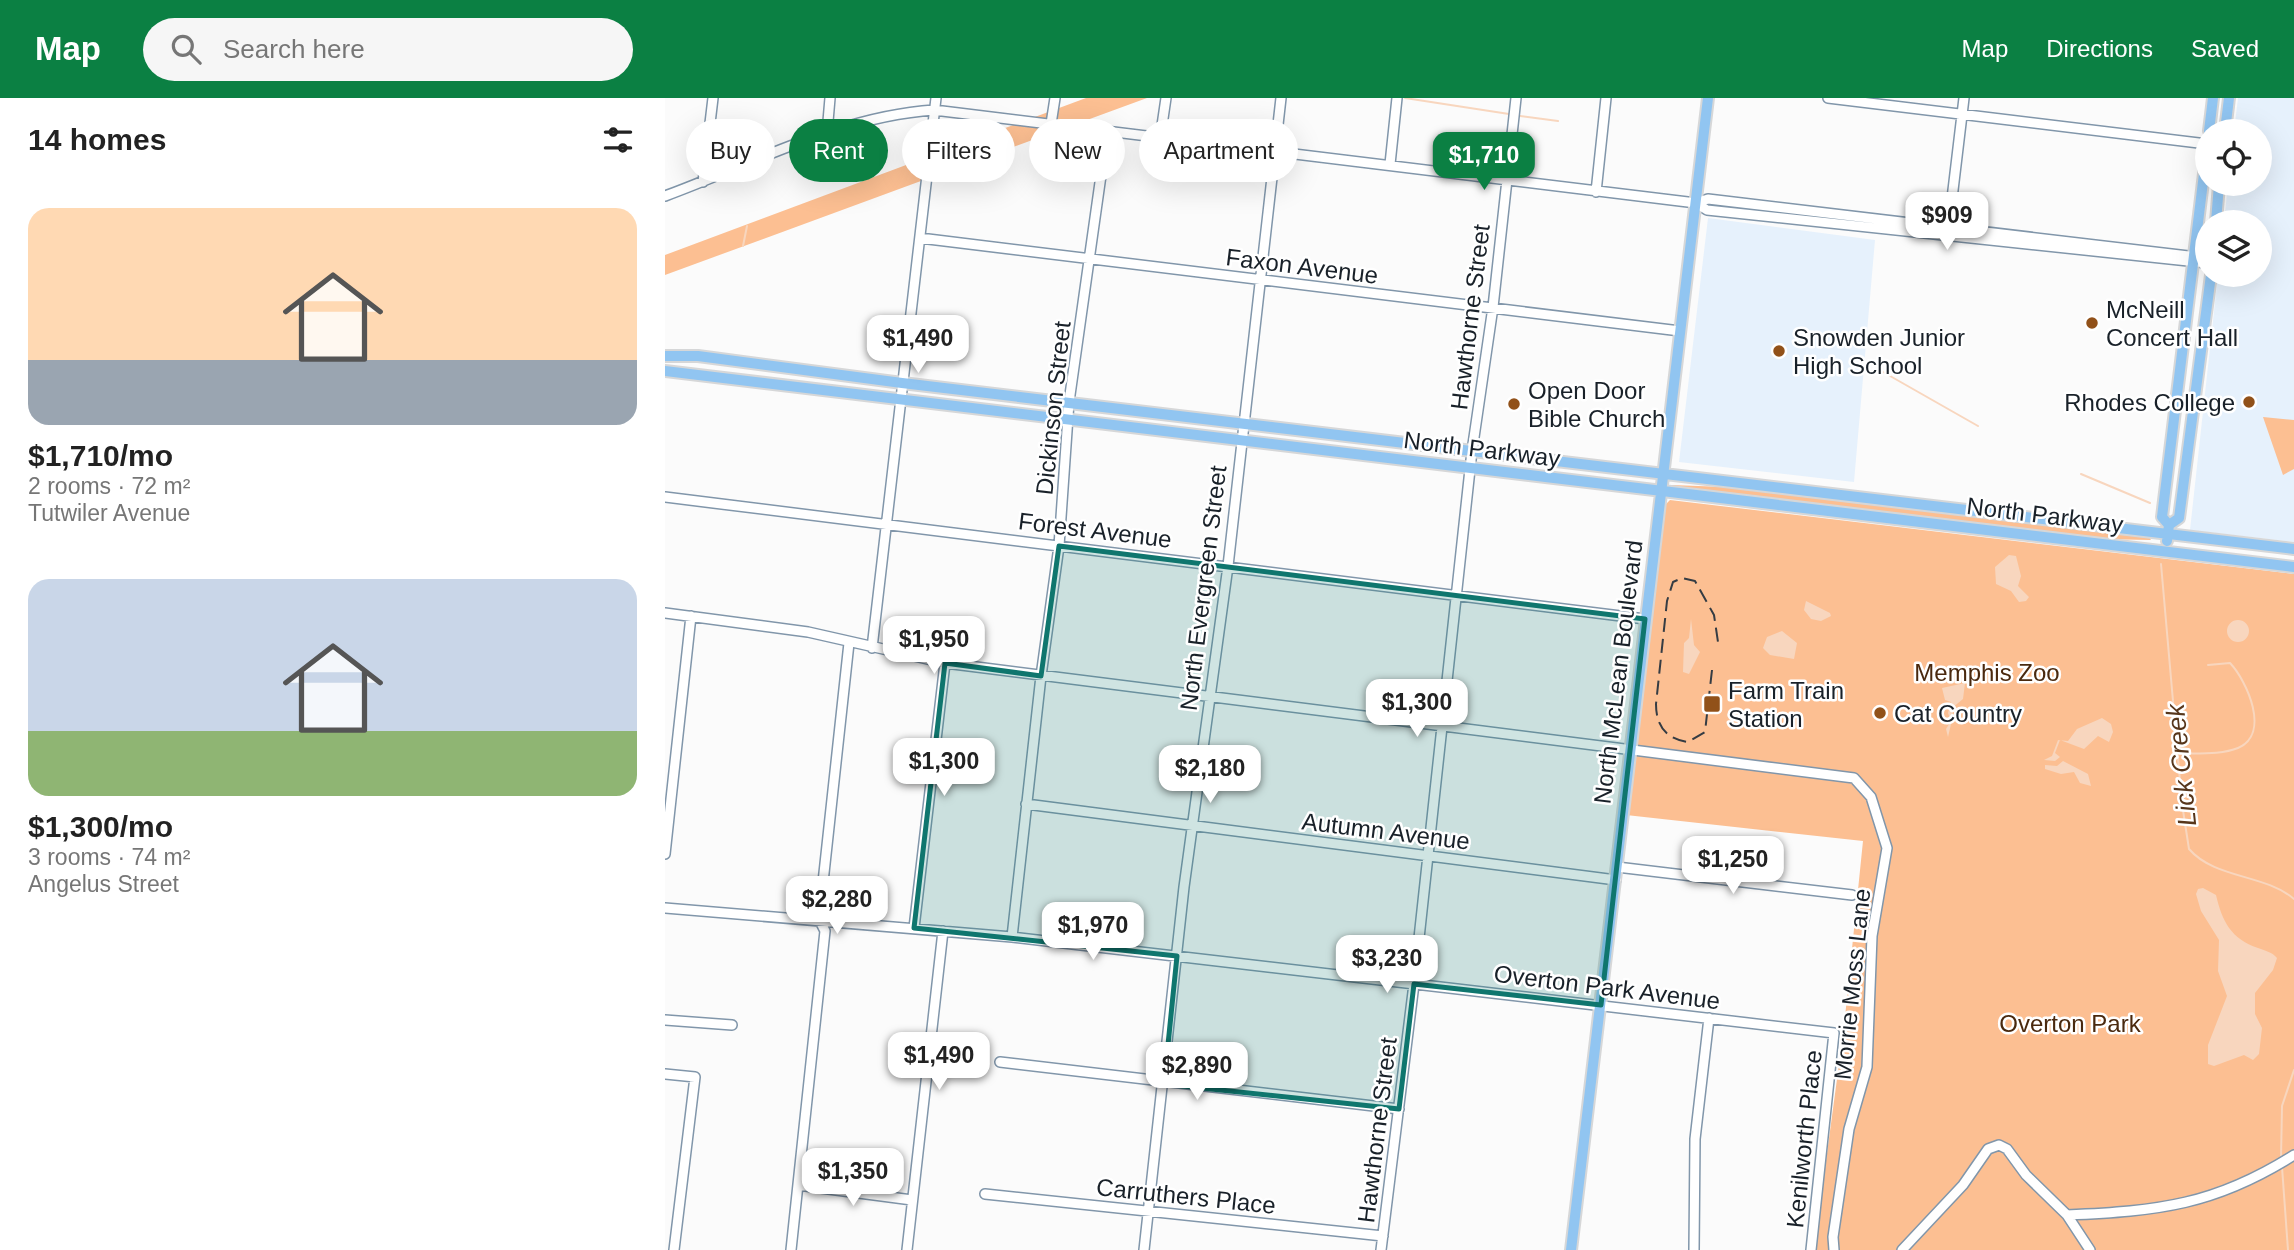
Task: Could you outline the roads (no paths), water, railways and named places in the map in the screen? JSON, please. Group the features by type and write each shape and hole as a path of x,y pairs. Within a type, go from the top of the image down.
{"main road":[{"name":"North McLean Boulevard","path":"1571,1250 1707,98"},
{"path":"2210,119 2213,98"},
{"path":"2226,119 2229,98"},
{"path":"2166,551 2168,530 2162,517 2201,196"},
{"path":"2168,530 2179,518 2209,287"},
{"name":"North Parkway","path":"665,356 698,356 1242,424 2168,530 2294,549"},
{"name":"North Parkway","path":"665,371 1241,443 2294,567"},
{"path":"2180,381 2197,383"},
{"path":"2178,396 2195,399"}],"street":[{"path":"710,119 713,98"},
{"path":"828,119 830,98"},
{"path":"872,648 936,98"},
{"path":"1052,119 1055,98"},
{"path":"1163,119 1166,98"},
{"name":"North Evergreen Street","path":"1279,119 1281,98"},
{"path":"1390,164 1397,98"},
{"name":"Hawthorne Street","path":"1381,1250 1414,984 1472,451 1493,307 1516,98"},
{"path":"1596,192 1606,98"},
{"path":"1828,98 2195,144"},
{"path":"1948,233 1964,98"},
{"path":"876,119 934,110 1029,121"},
{"path":"1298,153 1696,203 1707,209 1823,218 2193,260"},
{"path":"665,196 703,182"},
{"name":"Dickinson Street","path":"1012,937 1041,676 1059,546 1069,402 1100,182"},
{"name":"North Evergreen Street","path":"1144,1250 1192,826 1228,566 1271,182"},
{"name":"Faxon Avenue","path":"920,238 1680,331"},
{"name":"Forest Avenue","path":"665,497 1645,619"},
{"path":"665,613 808,632 945,663 1630,752"},
{"path":"665,854 691,616"},
{"path":"791,1250 825,931 819,919 849,643"},
{"path":"913,928 945,663"},
{"name":"Morrie Moss Lane","path":"1630,752 1847,777 1858,781 1871,797 1887,848 1872,936 1867,1067 1849,1129 1833,1237 1834,1250"},
{"name":"Autumn Avenue","path":"1026,804 1616,880"},
{"path":"1617,867 1852,895"},
{"name":"Overton Park Avenue","path":"665,908 1012,937 1834,1033"},
{"path":"907,1250 943,931"},
{"path":"1694,1250 1695,1139 1709,1018"},
{"path":"665,1020 732,1025"},
{"name":"Kenilworth Place","path":"1811,1250 1834,1033"},
{"path":"1000,1062 1164,1084 1399,1109"},
{"path":"665,1074 695,1077 674,1250"},
{"path":"1902,1250 1963,1185 1988,1149 1994,1145 2007,1149 2026,1175 2067,1215 2090,1250"},
{"path":"2067,1215 2142,1212 2177,1206 2242,1184 2291,1157"},
{"path":"798,1185 912,1200"},
{"name":"Carruthers Place","path":"985,1194 1383,1236"}],"waterway":[{"path":"1405,98 1509,114"},
{"path":"1520,116 1558,121"},
{"path":"743,246 747,226"},
{"name":"Lick Creek","path":"1876,368 1978,426"},
{"path":"2081,474 2150,503"},
{"name":"Lick Creek","path":"2161,564 2182,804 2189,849 2212,866 2269,885 2294,899"},
{"path":"2178,754 2216,753 2238,748 2248,741 2253,731 2253,707 2237,671 2230,663 2208,665"},
{"name":"Lick Creek","path":"2281,1158 2282,1106 2294,1070"},
{"name":"Lick Creek","path":"2282,1167 2288,1250"}],"railway":[{"path":"1712,670 1705,732 1688,742 1674,738 1660,725 1656,712 1667,601 1673,582 1682,578 1695,581 1714,615 1718,642"}],"place":[{"name":"McNeill Concert Hall","path":"2092,323"},
{"name":"Snowden Junior High School","path":"1779,351"},
{"name":"Rhodes College","path":"2249,402"},
{"name":"Open Door Bible Church","path":"1514,404"},
{"name":"Farm Train Station","path":"1712,704"},
{"name":"Cat Country","path":"1880,713"}],"park label":[{"name":"Memphis Zoo","path":"1987,672"},
{"name":"Overton Park","path":"2070,1023"}]}
